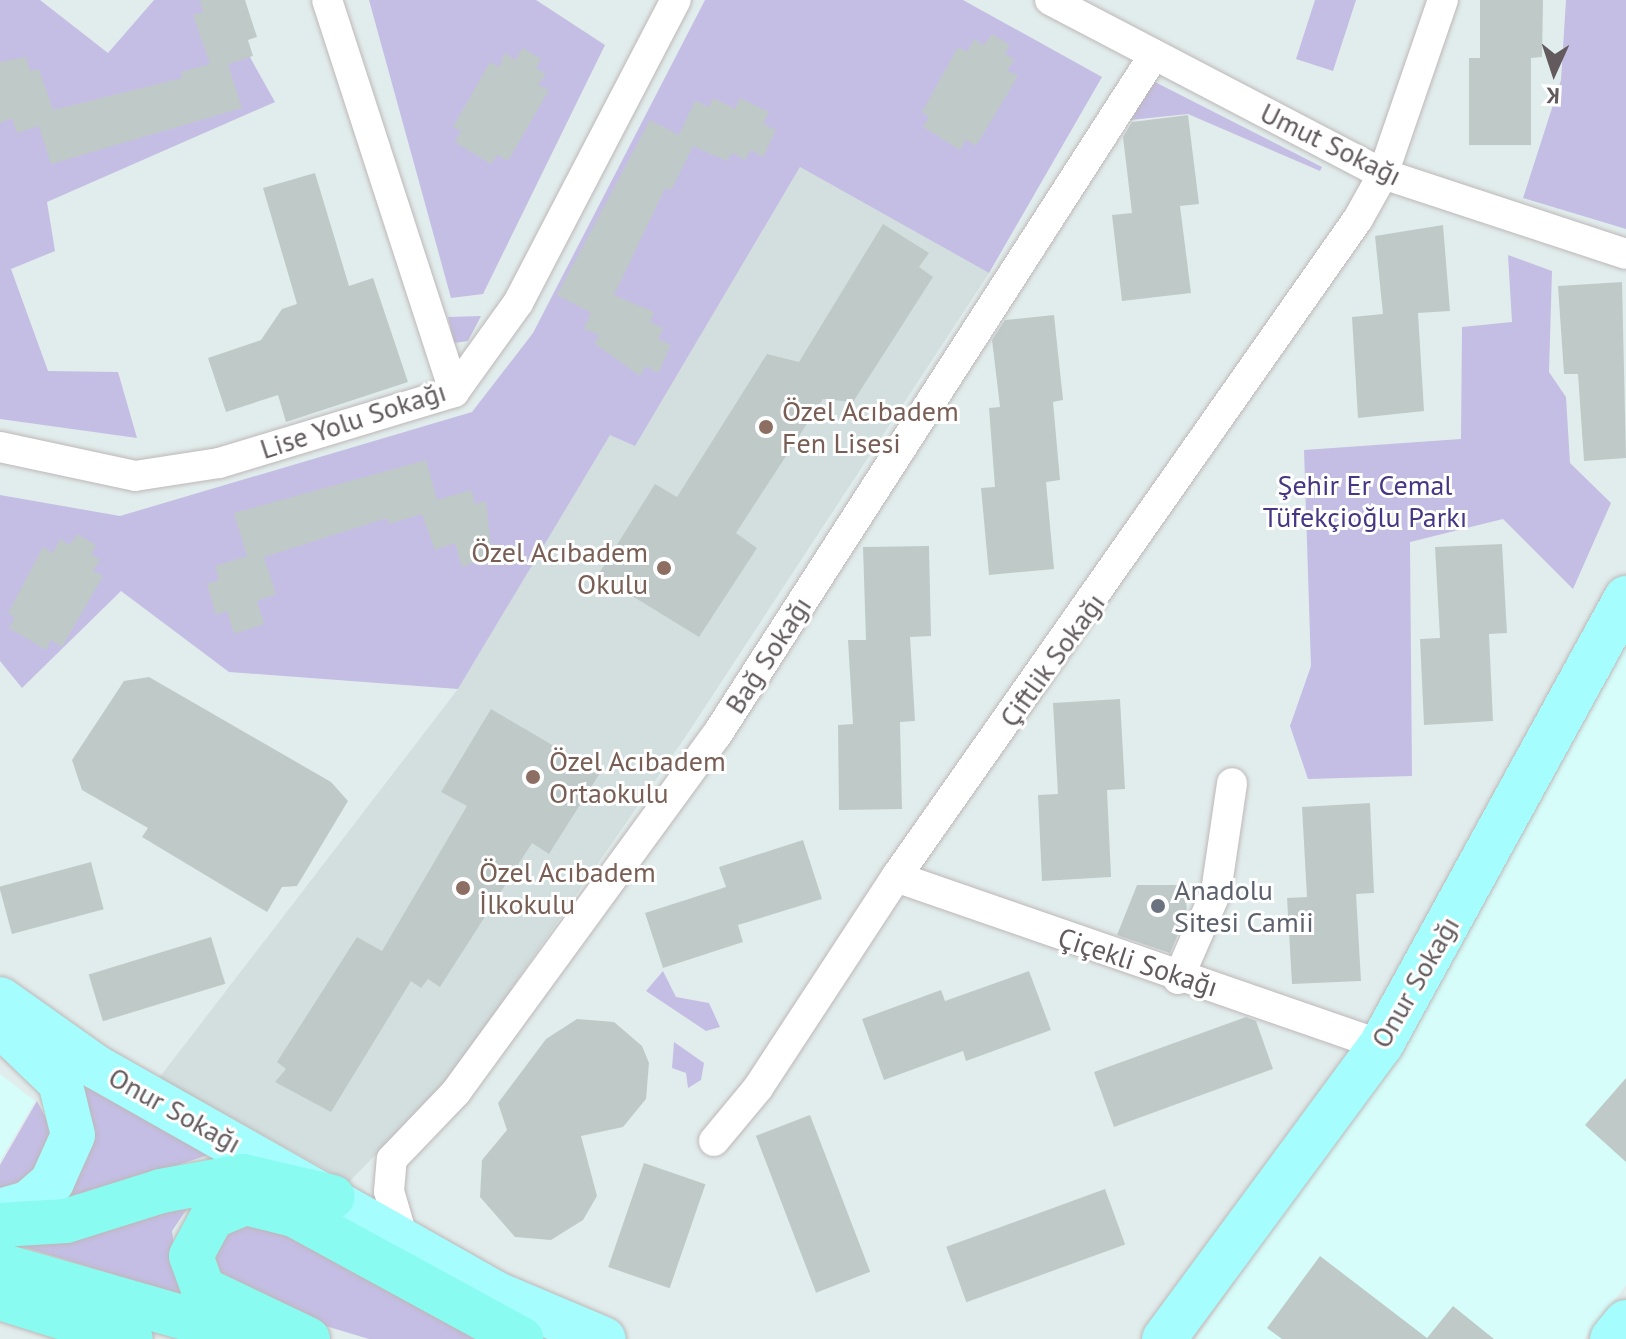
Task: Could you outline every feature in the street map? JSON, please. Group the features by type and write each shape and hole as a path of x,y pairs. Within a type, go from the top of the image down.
{"highway":[{"path":"0,1225 66,1221 161,1191 243,1176 333,1197"},
{"path":"308,1339 203,1289 191,1256 212,1217 245,1203 294,1215 521,1339"},
{"path":"0,1265 257,1339"},
{"path":"0,1298 131,1339"}],"main road":[{"name":"Onur Sokağı","path":"1164,1339 1381,1045 1626,598"},
{"name":"Onur Sokağı","path":"6,1018 333,1197 495,1293 604,1339"},
{"path":"0,1211 28,1203 52,1182 73,1135 60,1082 6,1018"},
{"path":"1612,1339 1626,1322"}],"street":[{"path":"327,0 454,392"},
{"name":"Lise Yolu Sokağı","path":"0,447 135,476 219,463 454,392 518,303 676,0"},
{"name":"Umut Sokağı","path":"1050,0 1383,174 1626,254"},
{"name":"Çiftlik Sokağı","path":"714,1141 758,1088 896,877 1176,488 1383,174 1443,0"},
{"name":"Bağ Sokağı","path":"403,1239 389,1191 392,1159 456,1092 716,736 1154,55"},
{"path":"1178,979 1216,892 1232,783"},
{"name":"Çiçekli Sokağı","path":"896,877 1178,979 1381,1045"}],"shaded area":[{"name":"Özel Acıbadem Okulu","path":"800,167 989,273 684,739 448,1080 349,1182 159,1078 458,689 610,434 635,445"},
{"path":"1626,630 1626,1285 1584,1339 1196,1339 1402,1038"},
{"path":"0,1074 35,1101 0,1161"}],"green space":[{"path":"0,0 40,0 108,53 154,0 218,0 275,102 47,202 55,251 11,269 48,371 118,372 137,438 0,419"},
{"path":"369,0 536,0 605,45 483,294 451,298"},
{"path":"705,0 963,0 1102,77 989,273 800,167 635,446 610,435 458,689 229,672 121,591 22,688 0,661 0,495 120,516 472,412 533,333"},
{"path":"1315,0 1356,0 1333,71 1296,59"},
{"path":"1566,0 1626,0 1626,229 1523,198 1561,80"},
{"path":"1149,79 1322,167 1320,171 1188,114 1121,121"},
{"name":"Şehir Er Cemal Tüfekçioğlu Parkı","path":"1508,255 1552,271 1549,372 1566,397 1570,463 1611,503 1573,589 1503,519 1410,542 1412,776 1308,779 1290,726 1311,666 1304,450 1461,439 1462,327 1512,322"},
{"path":"481,316 468,341 454,343 448,317"},
{"path":"663,971 676,997 709,1003 720,1027 706,1031 646,991"},
{"path":"674,1042 704,1063 701,1080 688,1088 686,1073 672,1068"},
{"path":"70,1078 211,1154 43,1210"},
{"path":"37,1101 55,1136 32,1176 0,1196 0,1165"},
{"path":"222,1186 187,1209 172,1231 181,1295 1,1240"},
{"path":"260,1217 502,1339 369,1339 232,1298 219,1283 212,1245 220,1234"}],"building":[{"path":"200,0 245,0 257,37 248,40 253,56 228,64 242,108 51,164 39,126 17,133 12,118 0,123 0,62 26,57 30,71 39,69 53,110 182,78 181,72 210,64 193,15 203,12"},
{"path":"1480,0 1543,0 1542,57 1531,58 1531,145 1469,145 1469,58 1480,58"},
{"path":"992,34 1010,45 1005,54 1015,60 1007,70 1018,76 976,146 966,140 960,150 923,127 929,117 922,112 958,47 967,52 974,39 984,45"},
{"path":"523,48 541,59 536,68 546,74 538,85 549,90 508,161 497,155 491,164 455,142 461,131 453,127 490,62 499,67 505,53 515,60"},
{"path":"713,98 735,109 740,98 769,112 763,124 776,130 763,157 751,150 745,160 732,153 727,161 693,146 671,190 665,188 614,295 654,312 650,322 663,328 658,339 671,345 658,373 646,366 640,376 595,344 599,335 584,329 591,313 557,295 650,120 679,135 695,101 709,107"},
{"path":"1188,115 1199,204 1180,206 1191,293 1122,301 1112,215 1132,213 1123,137 1132,122"},
{"path":"315,173 349,286 373,278 408,382 286,422 278,395 226,412 208,358 261,340 282,309 297,304 263,188"},
{"path":"883,224 929,253 919,267 933,277 853,402 823,399 736,533 757,548 699,637 598,575 655,484 677,497 767,354 799,362"},
{"path":"1443,225 1450,311 1418,313 1424,411 1358,418 1352,317 1383,314 1375,236"},
{"path":"1622,282 1626,458 1584,461 1578,374 1564,374 1558,286"},
{"path":"1054,315 1063,400 1053,402 1060,480 1046,482 1054,569 989,575 981,488 995,487 989,408 1000,407 992,340 1005,320"},
{"path":"426,460 437,500 471,490 475,504 486,501 492,556 462,567 455,543 435,550 422,514 389,524 387,518 264,557 276,594 257,601 264,624 234,634 227,611 216,615 207,584 219,580 215,566 247,556 234,513"},
{"path":"77,534 96,545 91,554 100,560 93,571 103,576 62,647 51,640 46,650 9,628 15,617 8,613 43,547 53,553 60,539 70,545"},
{"path":"1502,544 1507,633 1489,634 1493,721 1424,725 1420,639 1440,638 1435,547"},
{"path":"929,546 931,636 910,637 915,721 900,722 902,809 839,810 838,725 853,724 848,640 866,640 863,547"},
{"path":"149,677 331,782 348,801 297,886 282,887 267,912 142,837 148,828 82,790 72,760 124,681"},
{"path":"1120,699 1125,789 1107,790 1111,877 1042,881 1038,795 1058,794 1053,703"},
{"path":"491,709 600,773 549,854 532,843 440,987 428,979 421,988 411,981 331,1112 275,1082 286,1069 277,1062 357,937 382,951 467,806 441,792"},
{"path":"1370,803 1374,893 1356,894 1361,981 1292,984 1287,898 1307,897 1302,807"},
{"path":"803,840 822,899 738,925 743,942 663,968 645,913 726,887 719,867"},
{"path":"91,862 104,909 12,934 0,886"},
{"name":"Anadolu Sitesi Camii","path":"1137,885 1185,885 1187,913 1170,953 1117,935"},
{"path":"211,937 225,984 103,1021 89,974"},
{"path":"1029,971 1051,1030 966,1061 963,1051 884,1080 862,1019 941,990 945,1001"},
{"path":"1246,1017 1256,1021 1273,1069 1114,1127 1094,1072"},
{"path":"577,1019 614,1022 642,1046 649,1063 646,1099 623,1127 581,1136 597,1196 583,1220 551,1240 515,1237 480,1197 482,1160 507,1130 498,1103 546,1039"},
{"path":"1626,1078 1626,1162 1585,1125"},
{"path":"810,1115 870,1272 816,1293 756,1136"},
{"path":"644,1163 705,1184 670,1288 608,1267"},
{"path":"1105,1189 1125,1244 966,1302 946,1247"},
{"path":"1320,1256 1427,1338 1453,1306 1494,1339 1282,1339 1267,1328"}],"place":[{"name":"Özel Acıbadem Fen Lisesi","path":"766,427"},
{"name":"Özel Acıbadem Okulu","path":"664,568"},
{"name":"Özel Acıbadem Ortaokulu","path":"533,777"},
{"name":"Özel Acıbadem İlkokulu","path":"463,888"},
{"name":"Anadolu Sitesi Camii","path":"1158,906"}]}
